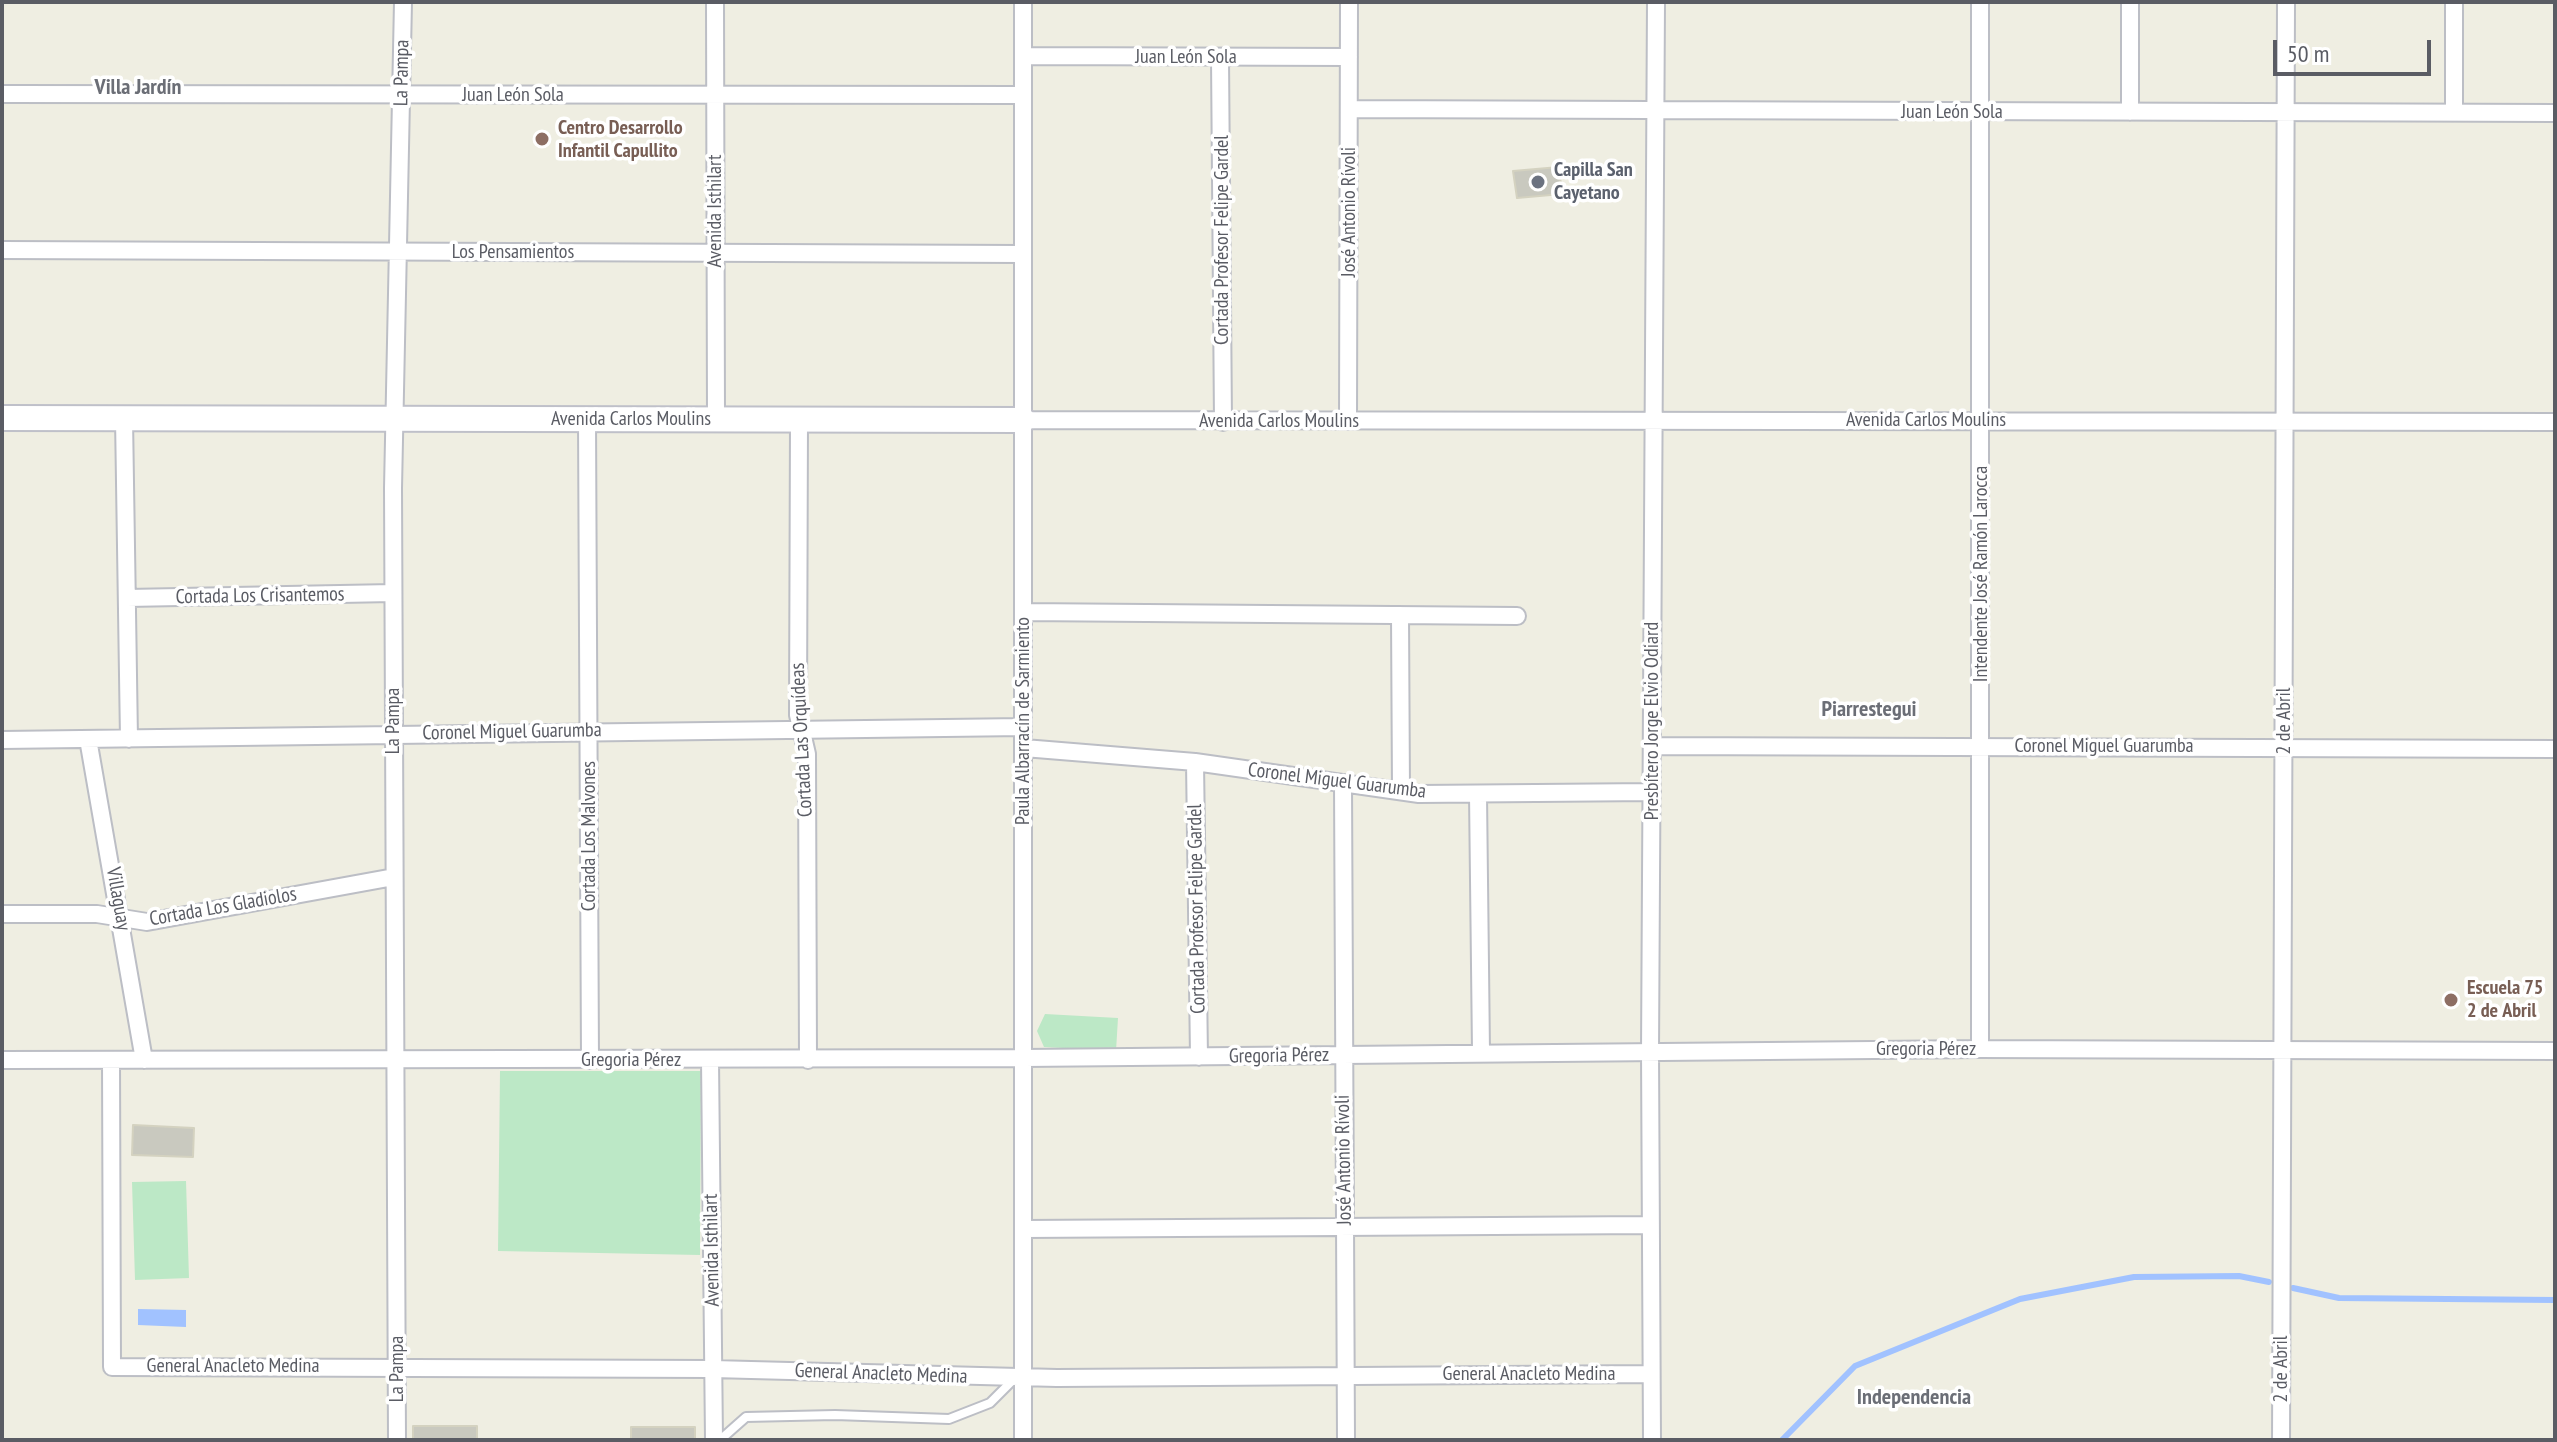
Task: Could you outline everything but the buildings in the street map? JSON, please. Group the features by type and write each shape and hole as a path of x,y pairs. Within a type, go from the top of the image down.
{"street":[{"name":"La Pampa","path":"397,1440 393,593 403,2"},
{"name":"Avenida Isthilart","path":"715,2 716,420"},
{"name":"Paula Albarracín de Sarmiento","path":"1023,2 1024,1229 1019,1377 1023,1440"},
{"name":"José Antonio Rívoli","path":"1348,421 1349,2"},
{"name":"Presbítero Jorge Elvio Odiard","path":"1652,1440 1650,1051 1656,2"},
{"name":"Intendente José Ramón Larocca","path":"1980,2 1980,1049"},
{"path":"2130,2 2130,112"},
{"name":"2 de Abril","path":"2281,1440 2286,2"},
{"path":"2454,2 2454,112"},
{"name":"Juan León Sola","path":"1023,56 1349,57"},
{"name":"Cortada Profesor Felipe Gardel","path":"1220,58 1223,422"},
{"name":"Juan León Sola","path":"2,94 1023,95"},
{"name":"Juan León Sola","path":"1349,109 2555,113"},
{"name":"Los Pensamientos","path":"2,250 1023,254"},
{"name":"Avenida Carlos Moulins","path":"2,418 1223,422 1653,418 2555,422"},
{"path":"124,418 129,739"},
{"name":"Cortada Los Malvones","path":"587,419 590,1060"},
{"name":"Cortada Las Orquídeas","path":"799,421 798,715 807,754 808,1060"},
{"name":"Cortada Los Crisantemos","path":"127,598 393,593"},
{"path":"1023,612 1517,616"},
{"path":"1400,615 1401,791"},
{"name":"Coronel Miguel Guarumba","path":"2,740 1023,727"},
{"name":"Villaguay","path":"88,739 144,1060"},
{"name":"Coronel Miguel Guarumba","path":"1653,746 2555,749"},
{"name":"Coronel Miguel Guarumba","path":"1024,748 1195,762 1401,791 1478,794 1652,792"},
{"name":"Cortada Profesor Felipe Gardel","path":"1195,762 1199,1057"},
{"name":"José Antonio Rívoli","path":"1343,783 1346,1440"},
{"path":"1478,794 1481,1052"},
{"name":"Cortada Los Gladiolos","path":"2,914 97,914 147,922 394,877"},
{"name":"Gregoria Pérez","path":"2,1060 808,1060 1980,1049 2555,1051"},
{"name":"General Anacleto Medina","path":"111,1060 112,1367 713,1369 1019,1377 1650,1374"},
{"name":"Avenida Isthilart","path":"710,1060 714,1440"},
{"path":"1024,1229 1650,1225"}],"lane":[{"path":"720,1440 746,1417 835,1415 949,1419 990,1403 1019,1377"}],"green space":[{"path":"1045,1014 1118,1018 1116,1051 1044,1047 1037,1031"},
{"path":"500,1071 701,1071 700,1255 498,1251"},
{"path":"186,1181 189,1278 135,1280 132,1182"}],"water":[{"path":"138,1309 186,1310 186,1327 138,1325"}],"waterway":[{"path":"1782,1440 1855,1366 2020,1299 2134,1277 2239,1276 2269,1282"},
{"path":"2293,1288 2339,1298 2555,1300"}],"place":[{"name":"Centro Desarrollo Infantil Capullito","path":"542,139"},
{"name":"Capilla San Cayetano","path":"1538,182"},
{"name":"Escuela 75 2 de Abril","path":"2451,1000"}],"district":[{"name":"Villa Jardín","path":"138,88"},
{"name":"Piarrestegui","path":"1869,710"},
{"name":"Independencia","path":"1914,1398"}]}
